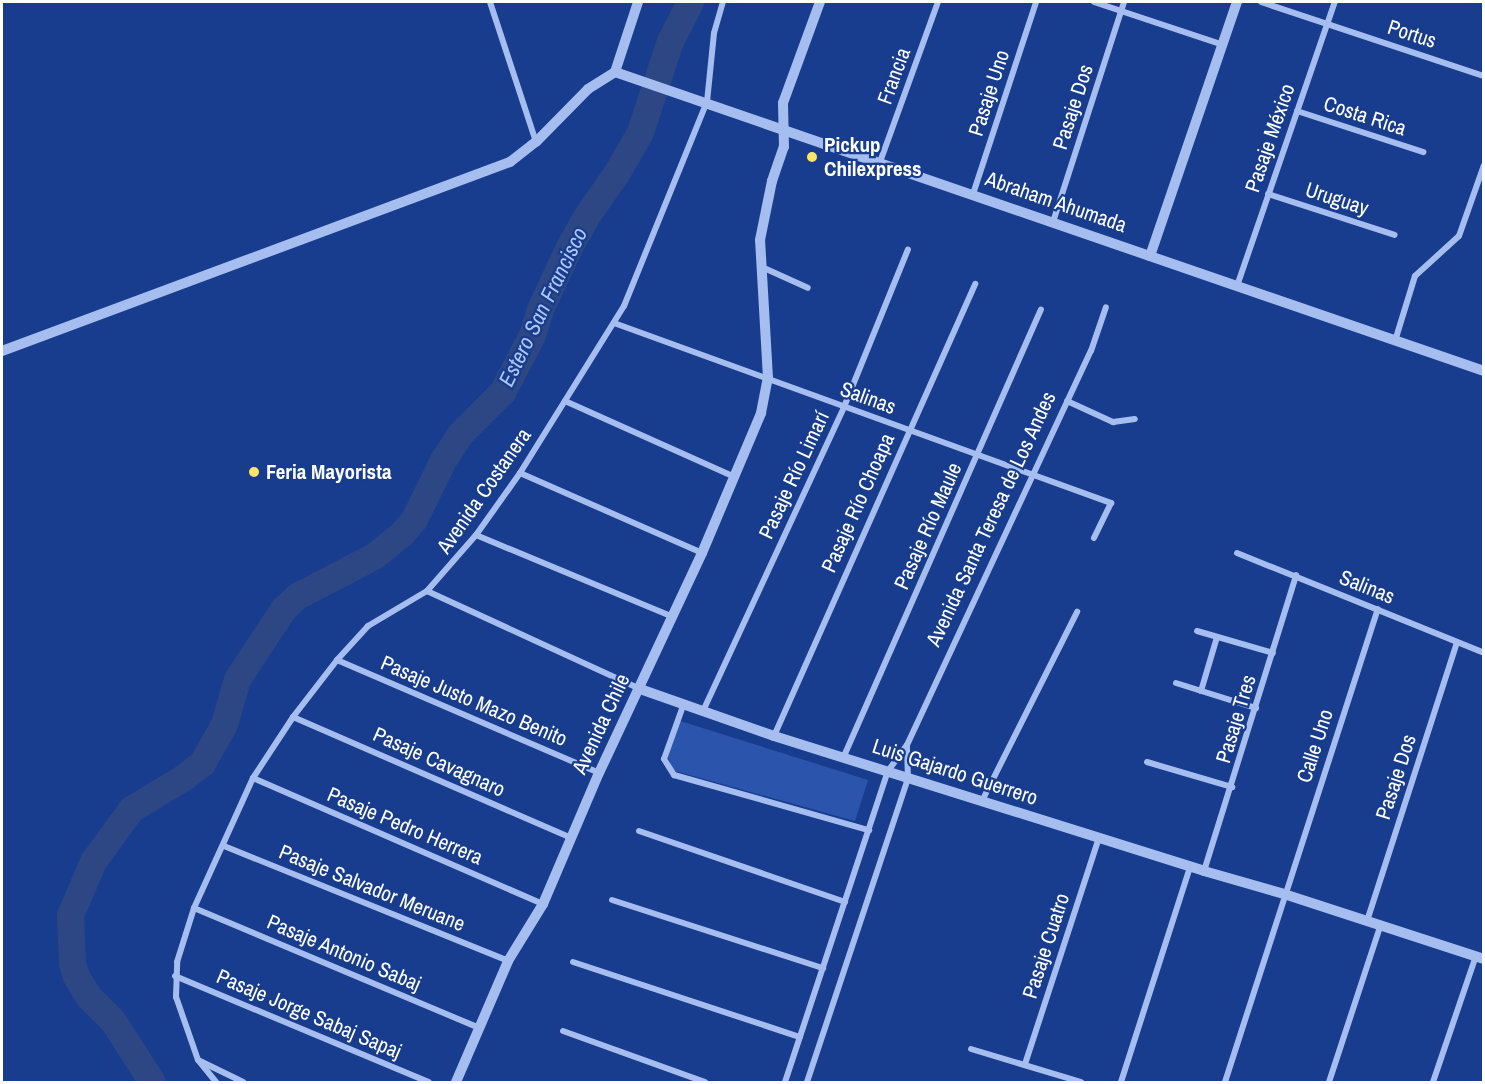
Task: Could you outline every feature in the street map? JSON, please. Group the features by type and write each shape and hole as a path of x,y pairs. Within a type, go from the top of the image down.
{"street":[{"path":"490,2 536,142"},
{"path":"2,351 510,162 536,142 588,89 615,72 638,2"},
{"name":"Avenida Costanera","path":"216,1083 198,1060 176,998 176,976 194,908 253,778 293,717 337,660 368,626 427,591 476,535 520,473 614,323 624,306 707,102 714,33 723,2"},
{"path":"784,128 783,103 820,2"},
{"name":"Francia","path":"880,162 938,2"},
{"name":"Pasaje Uno","path":"973,194 1036,2"},
{"path":"1094,2 1222,45"},
{"name":"Pasaje Dos","path":"1053,222 1124,2"},
{"path":"1150,256 1238,2"},
{"name":"Portus","path":"1261,2 1484,76"},
{"name":"Pasaje México","path":"1237,286 1335,2"},
{"name":"Abraham Ahumada","path":"615,72 784,128 1484,371"},
{"name":"Costa Rica","path":"1297,111 1423,152"},
{"name":"Avenida Chile","path":"456,1083 508,962 543,904 598,773 702,553 761,413 768,378 764,268 760,240 772,181 784,147 784,128"},
{"path":"1395,341 1415,276 1459,236 1484,165"},
{"name":"Uruguay","path":"1268,194 1395,235"},
{"name":"Pasaje Río Limarí","path":"703,711 844,407 908,249"},
{"path":"764,268 808,288"},
{"name":"Pasaje Río Choapa","path":"774,736 908,430 975,284"},
{"name":"Avenida Santa Teresa de Los Andes","path":"785,1083 888,771 907,745 1091,351 1106,307"},
{"name":"Pasaje Río Maule","path":"844,756 1041,309"},
{"name":"Salinas","path":"614,323 1111,503 1094,538"},
{"path":"565,401 735,477"},
{"path":"1067,401 1113,422 1135,419"},
{"path":"520,473 702,553"},
{"path":"476,535 671,616"},
{"name":"Salinas","path":"1237,553 1484,653"},
{"name":"Pasaje Tres","path":"1204,872 1296,575"},
{"name":"Luis Gajardo Guerrero","path":"427,591 683,706 1204,872 1284,894 1480,958"},
{"name":"Calle Uno","path":"1225,1083 1284,894 1378,609"},
{"path":"982,801 1077,612"},
{"path":"1197,631 1273,652"},
{"path":"1201,691 1217,637"},
{"name":"Pasaje Dos","path":"1367,922 1457,642"},
{"name":"Pasaje Justo Mazo Benito","path":"337,660 598,773"},
{"path":"1176,683 1256,708"},
{"path":"683,706 664,759 674,775 869,830"},
{"name":"Pasaje Cavagnaro","path":"293,717 571,838"},
{"name":"Avenida Santa Teresa de Los Andes","path":"807,1083 908,778 907,745"},
{"path":"1147,762 1232,787"},
{"name":"Pasaje Pedro Herrera","path":"253,778 543,904"},
{"path":"639,831 845,902"},
{"name":"Pasaje Cuatro","path":"1025,1064 1099,838"},
{"name":"Pasaje Salvador Meruane","path":"224,846 508,962"},
{"path":"1121,1083 1190,867"},
{"path":"612,900 823,968"},
{"name":"Pasaje Antonio Sabaj","path":"194,908 481,1028"},
{"path":"1329,1083 1380,927"},
{"path":"1433,1083 1480,958"},
{"path":"573,962 800,1037"},
{"name":"Pasaje Jorge Sabaj Sapaj","path":"176,976 429,1083"},
{"path":"563,1031 705,1083"},
{"path":"971,1049 1081,1083"},
{"path":"198,1060 243,1083"}],"shaded area":[{"path":"680,721 868,780 855,821 672,770 668,757"}],"waterway":[{"name":"Estero San Francisco","path":"152,1082 113,1021 89,997 76,976 72,963 70,915 93,861 131,809 184,777 202,763 224,724 237,679 283,609 297,596 374,556 402,533 414,519 443,460 459,435 502,392 532,335 540,309 568,249 640,132 670,41 690,2"}],"place":[{"name":"Pickup Chilexpress","path":"812,157"},
{"name":"Feria Mayorista","path":"254,472"}]}
